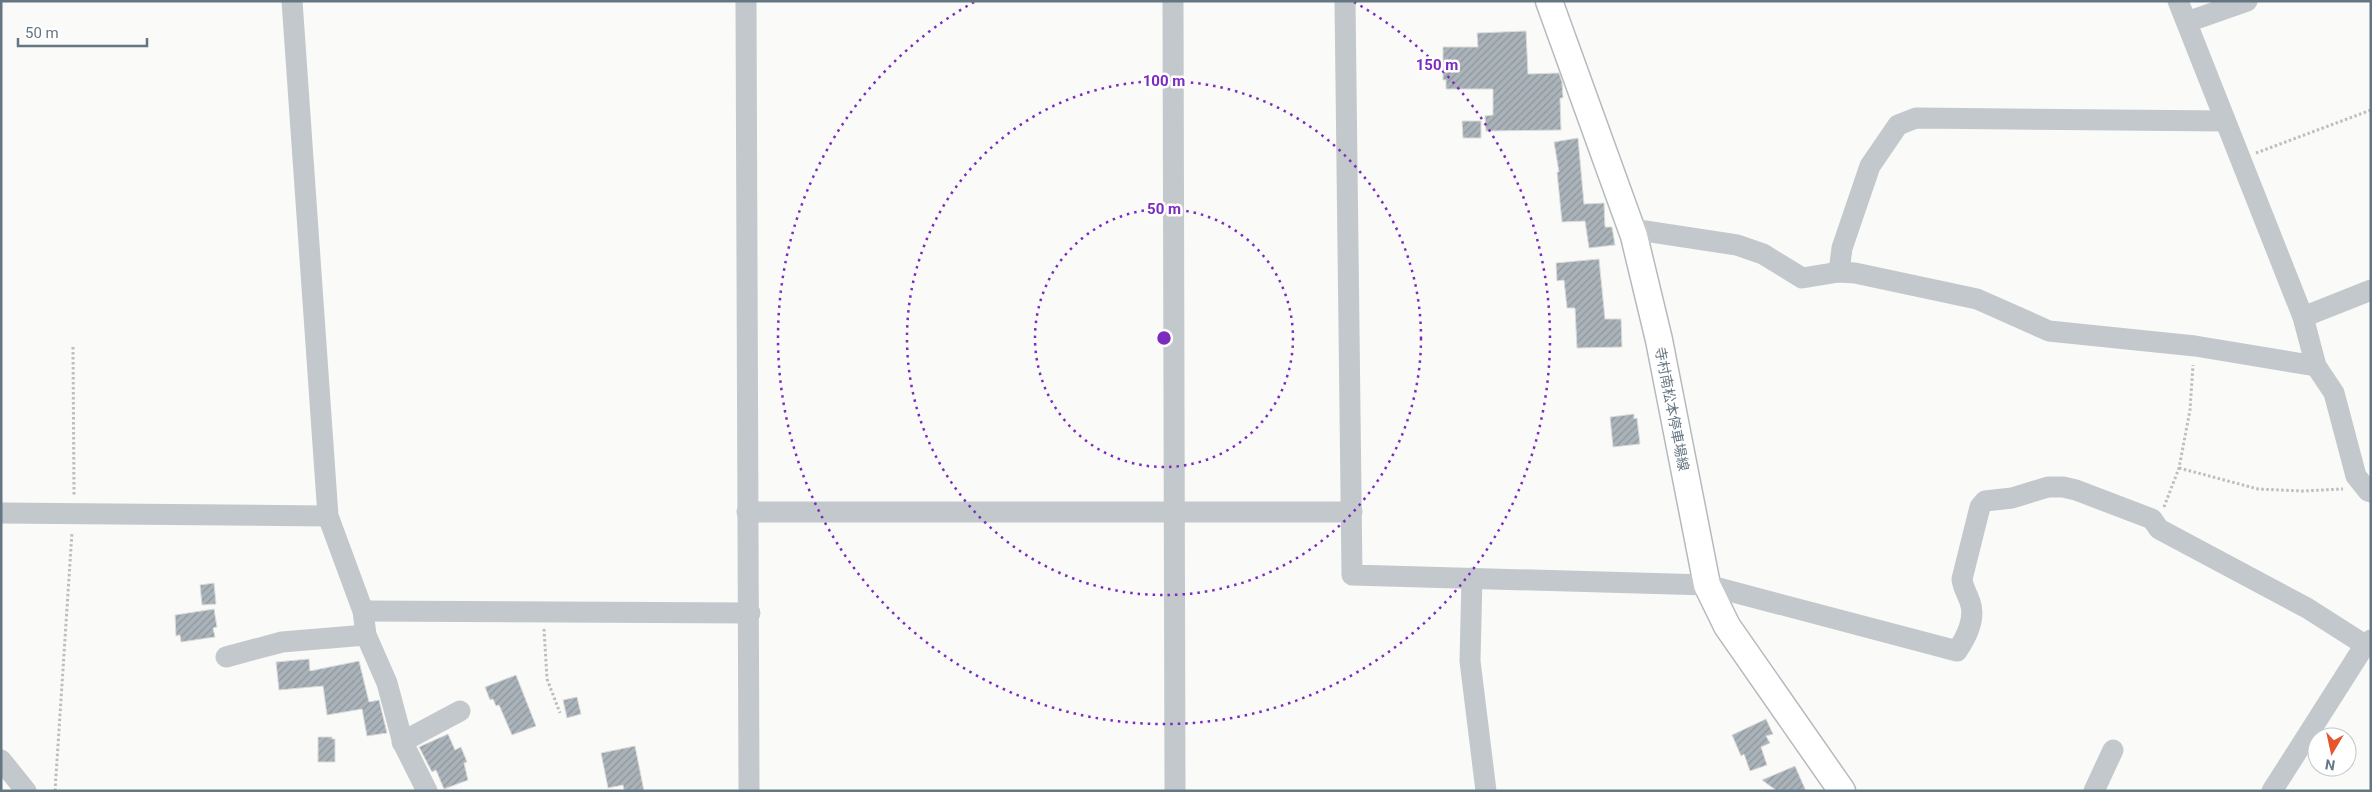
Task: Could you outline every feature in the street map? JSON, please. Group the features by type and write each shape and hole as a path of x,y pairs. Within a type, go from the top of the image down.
{"main road":[{"name":"寺村南松本停車場線","path":"1549,1 1632,229 1659,340 1707,585 1727,626 1842,791"}],"street":[{"path":"292,1 328,516 363,610 366,635 386,683 402,742 427,791"},
{"path":"746,1 747,512 750,613 749,791"},
{"path":"1173,1 1175,791"},
{"path":"1345,1 1352,575 1707,585 1957,651 1966,638 1972,612 1971,602 1963,588 1962,579 1980,507 1985,501 2012,498 2048,487 2063,487 2076,490 2152,519 2159,529 2368,642 2272,791"},
{"path":"2178,1 2303,316 2316,366 2334,393 2356,476 2368,490"},
{"path":"2187,22 2247,1"},
{"path":"1839,272 1842,248 1870,166 1898,125 1916,118 2225,121"},
{"path":"1632,229 1737,245 1763,254 1802,278 1839,272 1855,273 1977,299 2049,331 2195,346 2316,366"},
{"path":"2303,316 2371,290"},
{"path":"747,512 1352,512"},
{"path":"1,513 328,516"},
{"path":"1472,578 1470,661 1486,791"},
{"path":"363,610 750,613"},
{"path":"226,657 282,642 366,635"},
{"path":"402,742 460,712"},
{"path":"2094,791 2113,750"},
{"path":"1,760 26,791"}],"path":[{"path":"2240,157 2262,151 2371,110"},
{"path":"55,791 73,514 73,346"},
{"path":"2157,525 2179,468 2190,410 2195,346"},
{"path":"2179,468 2258,488 2302,491 2368,490"},
{"path":"543,612 547,678 560,714"}],"building":[{"path":"1526,31 1528,74 1559,73 1562,82 1563,98 1560,98 1561,130 1486,131 1485,116 1493,115 1493,89 1446,89 1446,80 1443,80 1443,47 1478,47 1477,33"},
{"path":"1462,121 1481,121 1481,138 1463,138"},
{"path":"1578,138 1584,204 1604,203 1605,227 1612,227 1615,245 1589,248 1585,221 1562,222 1557,172 1559,172 1554,142"},
{"path":"1599,259 1605,319 1621,319 1622,347 1577,348 1575,308 1567,308 1564,280 1557,281 1556,263"},
{"path":"1634,414 1634,419 1637,418 1640,444 1613,447 1610,417"},
{"path":"214,583 216,604 202,605 200,585"},
{"path":"214,609 217,627 213,628 215,637 181,642 180,635 176,636 175,615"},
{"path":"309,659 310,671 359,661 369,702 379,700 387,733 367,736 362,709 327,715 323,686 279,690 276,662"},
{"path":"516,675 536,726 512,735 499,705 496,706 493,699 490,700 485,687"},
{"path":"577,697 581,714 567,718 563,700"},
{"path":"1766,719 1773,734 1766,736 1770,743 1761,747 1767,765 1750,771 1744,754 1741,756 1732,735"},
{"path":"448,734 455,750 461,747 467,762 464,763 468,780 444,789 436,770 432,772 419,747"},
{"path":"318,737 332,737 332,739 335,739 335,762 318,762"},
{"path":"635,746 644,791 624,791 623,785 608,788 601,753"},
{"path":"1795,766 1806,791 1777,791 1762,780"}]}
